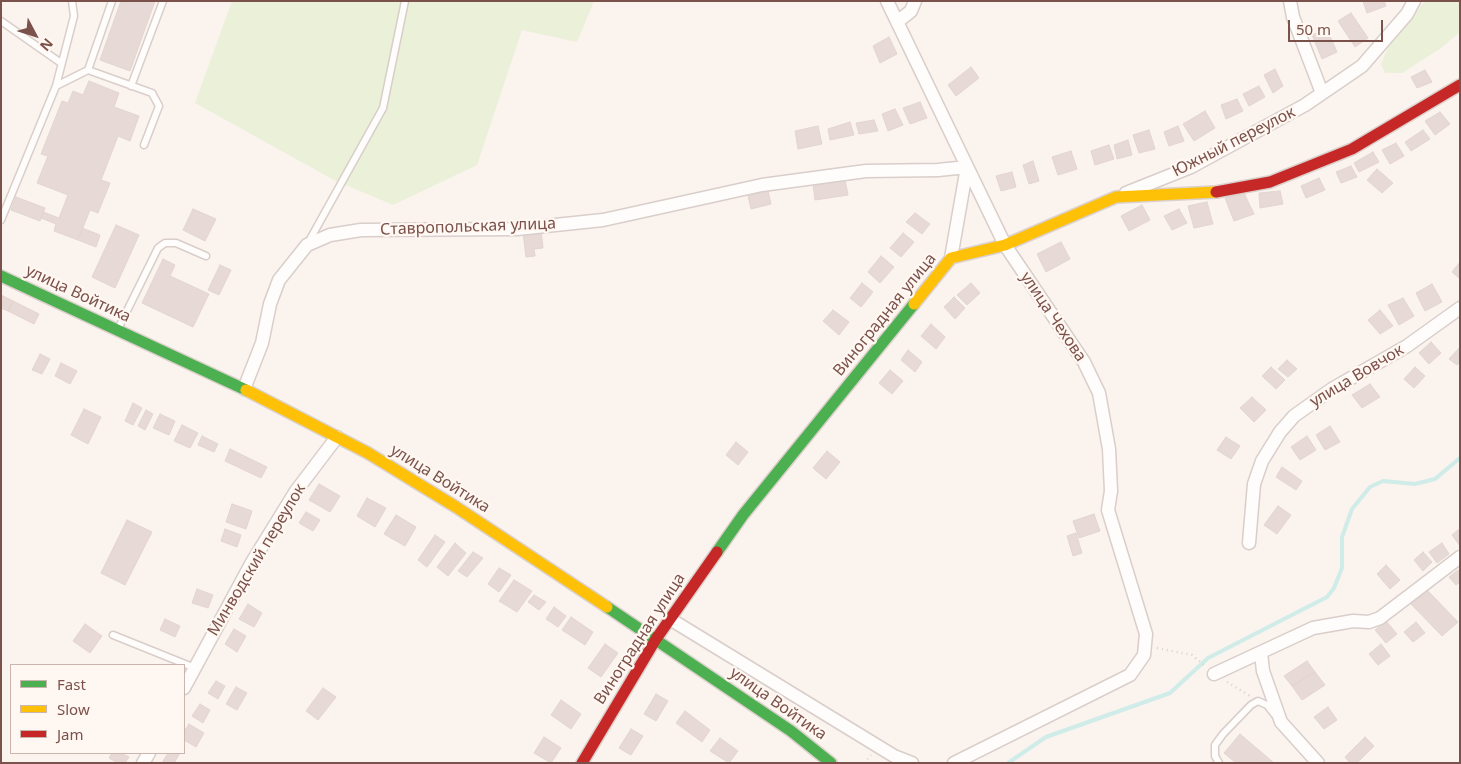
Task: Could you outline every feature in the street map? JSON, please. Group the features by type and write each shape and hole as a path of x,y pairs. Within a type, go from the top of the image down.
{"street":[{"name":"улица Чехова","path":"887,1 1005,246 1084,362 1099,393 1109,450 1111,491 1108,510 1146,634 1144,650"},
{"path":"897,22 911,11 916,1"},
{"path":"1290,1 1293,17 1322,93"},
{"name":"Южный переулок","path":"1116,197 1191,167 1305,105 1362,66 1407,14 1414,1"},
{"name":"Виноградная улица","path":"582,763 656,639 743,515 951,258 1005,246 1116,197 1214,193 1270,182 1352,149 1460,85"},
{"name":"Ставропольская улица","path":"244,389 262,344 270,304 280,280 307,246 330,235 361,230 517,229 603,220 762,185 866,171 938,170 967,167"},
{"path":"951,258 967,167"},
{"name":"улица Войтика","path":"1,276 244,389 337,437 401,473 656,639 791,731 831,763"},
{"name":"улица Вовчок","path":"1249,543 1254,484 1262,461 1280,432 1294,416 1332,389 1407,346 1460,308"},
{"name":"Минводский переулок","path":"185,686 250,564 296,491 337,437"},
{"path":"1214,674 1313,628 1353,621 1369,622 1380,618 1460,556"},
{"path":"670,619 886,751 912,763"},
{"path":"954,763 1130,675 1144,650"},
{"path":"1261,653 1263,671 1281,722 1318,763"}],"lane":[{"path":"1,220 56,86 74,16 72,1"},
{"path":"56,86 88,70 112,1"},
{"path":"132,86 163,1"},
{"path":"307,246 384,108 405,1"},
{"path":"1,21 62,63"},
{"path":"88,70 152,93 159,106 144,145"},
{"path":"118,330 158,248 165,243 176,243 206,256"},
{"path":"113,635 195,668"},
{"path":"1218,763 1215,756 1215,746 1223,734 1258,701 1266,705 1281,722"}],"path":[{"path":"1144,650 1192,655 1214,674 1258,701"}],"green space":[{"path":"232,1 594,1 577,42 522,30 477,165 393,205 334,180 195,103"},
{"path":"1425,1 1460,1 1460,32 1441,48 1402,73 1385,73 1381,64 1388,48"}],"building":[{"path":"121,1 155,1 130,71 100,60"},
{"path":"1363,1 1384,1 1386,6 1367,13"},
{"path":"1351,13 1368,38 1355,47 1338,21"},
{"path":"1327,29 1337,52 1322,59 1312,35"},
{"path":"889,37 897,54 880,63 873,46"},
{"path":"971,67 979,78 956,96 948,85"},
{"path":"1275,69 1283,86 1273,93 1264,75"},
{"path":"1425,70 1432,82 1417,88 1411,77"},
{"path":"89,81 119,93 114,107 139,116 130,141 118,136 101,180 110,183 98,213 90,210 78,240 54,231 56,224 41,218 43,212 59,218 68,195 37,183 48,156 41,154 62,101 68,103 73,91 83,95"},
{"path":"1259,86 1265,97 1249,106 1243,94"},
{"path":"1237,99 1243,111 1226,119 1221,105"},
{"path":"920,102 927,118 910,124 903,108"},
{"path":"895,109 903,125 888,131 882,114"},
{"path":"1205,111 1215,128 1194,141 1183,124"},
{"path":"1440,112 1450,124 1435,135 1425,121"},
{"path":"874,120 878,131 859,134 856,123"},
{"path":"850,122 854,135 830,140 828,129"},
{"path":"818,126 822,144 798,149 795,131"},
{"path":"1178,126 1184,141 1169,146 1164,132"},
{"path":"1149,130 1155,149 1139,153 1133,135"},
{"path":"1423,130 1430,139 1411,151 1405,142"},
{"path":"1128,140 1132,155 1117,159 1114,145"},
{"path":"1396,143 1404,156 1390,164 1382,150"},
{"path":"1109,145 1114,159 1095,165 1091,151"},
{"path":"1071,151 1077,169 1058,175 1052,157"},
{"path":"1373,152 1379,162 1359,172 1354,163"},
{"path":"1033,161 1039,181 1029,184 1023,165"},
{"path":"1351,166 1357,177 1341,183 1336,172"},
{"path":"1377,169 1393,183 1382,193 1367,180"},
{"path":"1012,172 1016,187 1001,191 996,176"},
{"path":"1319,178 1325,190 1306,198 1301,186"},
{"path":"845,180 848,195 815,200 813,184"},
{"path":"768,191 771,204 751,209 748,196"},
{"path":"1280,191 1283,204 1260,208 1259,193"},
{"path":"1244,193 1254,214 1234,221 1225,198"},
{"path":"16,197 45,208 40,221 11,210"},
{"path":"1207,202 1213,224 1194,228 1188,206"},
{"path":"1142,205 1150,220 1129,231 1121,216"},
{"path":"193,209 216,219 205,241 183,230"},
{"path":"1179,209 1187,223 1172,230 1164,216"},
{"path":"915,213 930,224 922,234 906,222"},
{"path":"116,225 139,235 115,288 92,277"},
{"path":"82,228 100,235 96,247 78,240"},
{"path":"541,231 543,248 534,249 535,256 526,257 523,233"},
{"path":"903,233 914,242 901,257 890,248"},
{"path":"1061,242 1070,259 1046,272 1037,254"},
{"path":"881,256 894,267 880,283 868,272"},
{"path":"163,259 175,265 170,276 209,294 193,327 142,303"},
{"path":"1460,262 1460,279 1452,272"},
{"path":"220,265 231,270 219,295 208,290"},
{"path":"862,283 873,292 861,307 850,298"},
{"path":"971,283 980,293 967,305 957,295"},
{"path":"1432,284 1442,302 1425,311 1416,293"},
{"path":"1,295 13,301 8,311 1,308"},
{"path":"954,297 965,308 955,319 944,307"},
{"path":"1403,298 1414,316 1399,325 1388,305"},
{"path":"13,301 39,314 34,324 8,311"},
{"path":"833,310 849,322 839,335 823,321"},
{"path":"1380,310 1393,326 1380,334 1368,320"},
{"path":"931,324 945,337 936,349 921,336"},
{"path":"1431,342 1441,353 1429,364 1419,353"},
{"path":"1460,347 1460,362 1457,365 1449,359"},
{"path":"908,350 922,362 915,372 901,360"},
{"path":"40,354 50,359 42,374 32,370"},
{"path":"1287,360 1297,369 1288,377 1278,369"},
{"path":"61,363 77,371 70,384 55,376"},
{"path":"1271,367 1285,380 1276,389 1262,376"},
{"path":"1415,367 1425,376 1414,388 1404,379"},
{"path":"890,370 903,381 892,394 879,383"},
{"path":"1370,384 1380,397 1362,408 1352,395"},
{"path":"1252,397 1266,410 1254,422 1240,408"},
{"path":"133,403 142,408 133,425 125,421"},
{"path":"84,409 101,417 88,444 71,435"},
{"path":"146,410 153,414 145,430 138,426"},
{"path":"160,414 175,421 169,435 153,428"},
{"path":"182,425 198,433 190,448 174,441"},
{"path":"1330,426 1340,442 1325,450 1316,435"},
{"path":"202,436 218,444 214,452 198,445"},
{"path":"1307,436 1316,450 1300,460 1291,447"},
{"path":"1226,437 1240,446 1231,459 1217,450"},
{"path":"736,442 748,452 738,465 726,455"},
{"path":"230,449 267,467 261,478 225,461"},
{"path":"827,451 840,462 826,479 813,468"},
{"path":"1282,467 1302,481 1296,490 1276,477"},
{"path":"319,484 340,496 330,512 309,500"},
{"path":"367,498 386,508 375,527 357,516"},
{"path":"232,504 252,511 246,529 226,522"},
{"path":"1278,506 1291,515 1277,534 1264,525"},
{"path":"306,512 320,520 313,531 299,523"},
{"path":"1094,514 1100,531 1079,538 1073,521"},
{"path":"396,515 416,527 405,546 384,534"},
{"path":"127,520 152,532 125,585 101,573"},
{"path":"225,529 241,535 237,547 221,541"},
{"path":"1458,530 1460,532 1460,546 1452,535"},
{"path":"1076,533 1082,553 1073,556 1067,536"},
{"path":"435,535 445,542 427,567 418,560"},
{"path":"455,543 466,553 448,576 437,567"},
{"path":"1442,543 1449,554 1437,563 1429,552"},
{"path":"473,552 483,558 467,577 458,571"},
{"path":"1423,552 1432,562 1423,571 1414,560"},
{"path":"1386,565 1400,580 1390,589 1377,574"},
{"path":"499,568 511,575 499,592 488,584"},
{"path":"1458,570 1460,582 1456,585 1449,577"},
{"path":"514,580 532,591 517,612 499,601"},
{"path":"197,589 213,595 208,608 192,603"},
{"path":"1426,589 1458,622 1442,636 1410,603"},
{"path":"534,595 546,602 539,610 528,602"},
{"path":"248,604 262,613 254,627 239,619"},
{"path":"554,607 566,616 558,627 546,619"},
{"path":"571,617 593,632 585,645 562,630"},
{"path":"165,619 180,626 175,637 160,630"},
{"path":"1386,621 1397,634 1386,643 1375,630"},
{"path":"1416,622 1425,633 1413,642 1404,632"},
{"path":"85,624 102,636 90,653 73,641"},
{"path":"234,629 246,636 237,652 225,644"},
{"path":"605,644 618,653 601,677 588,668"},
{"path":"1381,644 1390,656 1378,665 1369,654"},
{"path":"1307,661 1315,672 1292,686 1284,676"},
{"path":"1315,672 1325,685 1302,700 1292,686"},
{"path":"216,681 225,686 218,699 208,693"},
{"path":"236,687 247,693 237,710 226,704"},
{"path":"323,688 336,697 318,720 306,711"},
{"path":"656,694 668,701 656,721 644,714"},
{"path":"561,700 581,714 571,729 551,715"},
{"path":"200,704 210,710 203,723 192,716"},
{"path":"1328,707 1337,720 1324,729 1314,717"},
{"path":"685,711 710,730 702,742 676,723"},
{"path":"189,724 204,733 196,747 185,741 185,730"},
{"path":"631,729 643,736 631,755 619,748"},
{"path":"1240,734 1274,763 1236,763 1224,753"},
{"path":"544,737 561,748 551,763 534,753"},
{"path":"1365,737 1374,746 1357,763 1350,763 1345,757"},
{"path":"720,738 738,751 729,763 710,751"},
{"path":"111,754 123,754 129,757 125,763 118,763 109,758"},
{"path":"167,754 179,754 174,763 162,763"}],"waterway":[{"path":"1008,763 1046,737 1170,693 1208,658 1327,597 1334,588 1342,568 1342,537 1352,509 1370,487 1383,481 1415,484 1435,479 1460,458"}],"traffic: fast":[{"path":"1,276 246,390"},
{"path":"717,552 743,515 914,304"},
{"path":"607,607 791,731 831,763"}],"traffic: slow":[{"path":"914,304 951,258 1005,245 1116,197 1216,192"},
{"path":"246,390 368,453 456,507 607,607"}],"traffic: jam":[{"path":"1216,192 1270,182 1352,149 1460,85"},
{"path":"582,763 656,639 717,552"}]}
